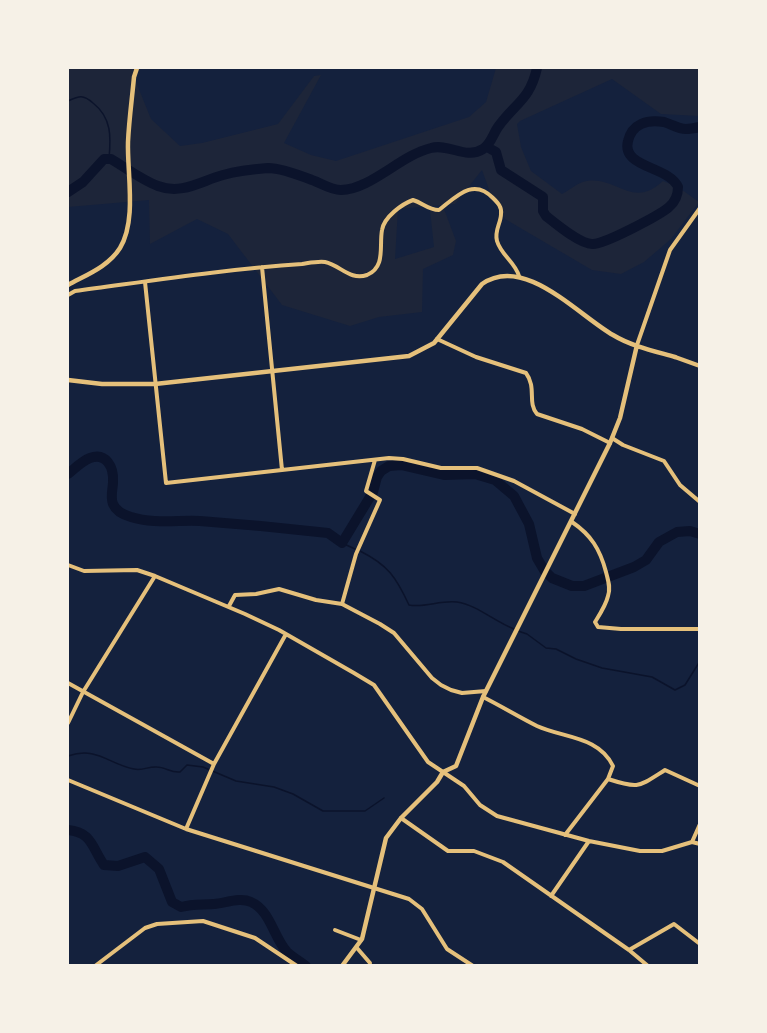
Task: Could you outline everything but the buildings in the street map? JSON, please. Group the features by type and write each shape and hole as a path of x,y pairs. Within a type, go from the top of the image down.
{"street":[{"path":"68,285 104,266 120,248 127,230 130,180 128,142 134,77 137,68"},
{"path":"68,295 75,291 145,282 262,267 325,262 354,276 363,276 377,267 381,257 382,230 385,223 405,203 413,200 420,202 430,210 439,210 465,189 475,188 491,195 501,207 502,216 496,233 497,242 516,267 519,276"},
{"path":"342,966 362,940 386,838 443,772 456,766 485,694 611,441 620,418 637,345 670,250 699,208"},
{"path":"262,267 282,471"},
{"path":"68,380 102,384 155,384 400,358 425,349 437,339 482,284 496,277 507,275 519,276 539,285 611,334 699,366"},
{"path":"145,282 166,483 389,458 403,459 441,468 477,468 514,481 575,514"},
{"path":"437,339 465,353 526,374 533,384 532,405 537,414 574,425 664,460 680,485 699,502"},
{"path":"342,604 358,549 380,500 366,490 375,460"},
{"path":"572,522 583,530 596,545 610,589 608,598 595,622 598,627 699,629"},
{"path":"68,565 84,571 137,570 155,576 229,606 286,634 374,685 428,762 464,786 480,805 497,816 588,841 649,852 662,851 692,842 699,844"},
{"path":"68,723 83,692 155,576"},
{"path":"229,606 235,595 256,594 279,589 342,604 394,633 432,678 441,685 462,693 485,694 536,725 561,735 582,739 591,745 608,757 612,766 608,779 565,835"},
{"path":"186,829 214,764 286,634"},
{"path":"68,684 214,764"},
{"path":"608,779 632,787 644,783 665,770 699,786"},
{"path":"68,780 186,829 416,903 447,949 473,966"},
{"path":"401,818 448,851 474,851 503,862 630,950 648,966"},
{"path":"692,842 699,824"},
{"path":"551,896 588,841"},
{"path":"95,966 145,928 157,924 203,921 255,938 297,966"},
{"path":"630,950 674,924 699,944"},
{"path":"335,930 362,940"},
{"path":"357,948 370,963"}],"shaded area":[{"path":"68,68 137,68 134,77 151,119 180,146 202,143 278,124 314,76 321,75 284,143 311,155 336,161 469,117 486,102 496,68 699,68 699,116 661,114 612,79 517,124 521,147 531,171 562,194 578,184 594,181 642,193 663,181 678,187 699,202 671,239 644,262 621,274 592,270 505,219 491,195 482,170 455,204 398,209 395,259 434,247 430,210 444,209 456,241 453,255 423,269 422,312 379,317 350,326 282,305 228,234 197,219 150,244 149,200 68,207"}],"waterway":[{"path":"68,192 83,182 104,159 111,159 146,181 175,189 228,174 268,168 290,172 334,189 352,188 374,179 408,158 431,148 438,147 470,153 483,149 504,119 526,94 537,68"},
{"path":"68,101 84,97 104,115 110,136 109,159"},
{"path":"487,147 496,152 501,170 543,197 543,211 546,216 575,238 593,244 620,234 664,211 677,196 678,187 673,180 632,157 628,150 628,141 633,130 641,124 652,121 664,122 683,129 700,127"},
{"path":"68,474 90,458 105,459 112,471 114,506 123,514 139,519 200,521 328,533 342,543 373,492 377,477 389,466 401,465 444,475 475,474 495,480 514,496 529,524 537,558 544,570 552,578 572,586 584,586 634,567 646,560 659,542 677,532 690,531 700,534"},
{"path":"342,543 355,549"},
{"path":"360,551 378,561 390,573 409,605 457,602 472,606 514,629"},
{"path":"518,631 527,634 546,648 556,649 602,668 652,677 675,690 685,685 700,661"},
{"path":"68,756 78,753 95,754 125,767 137,769 157,767 180,772 187,765 203,767 236,781 274,787 293,794 323,811 365,811 384,798"},
{"path":"68,830 76,831 87,837 104,865 118,866 145,857 159,869 172,902 181,907 238,900 251,902 263,911 287,952 306,966"}]}
